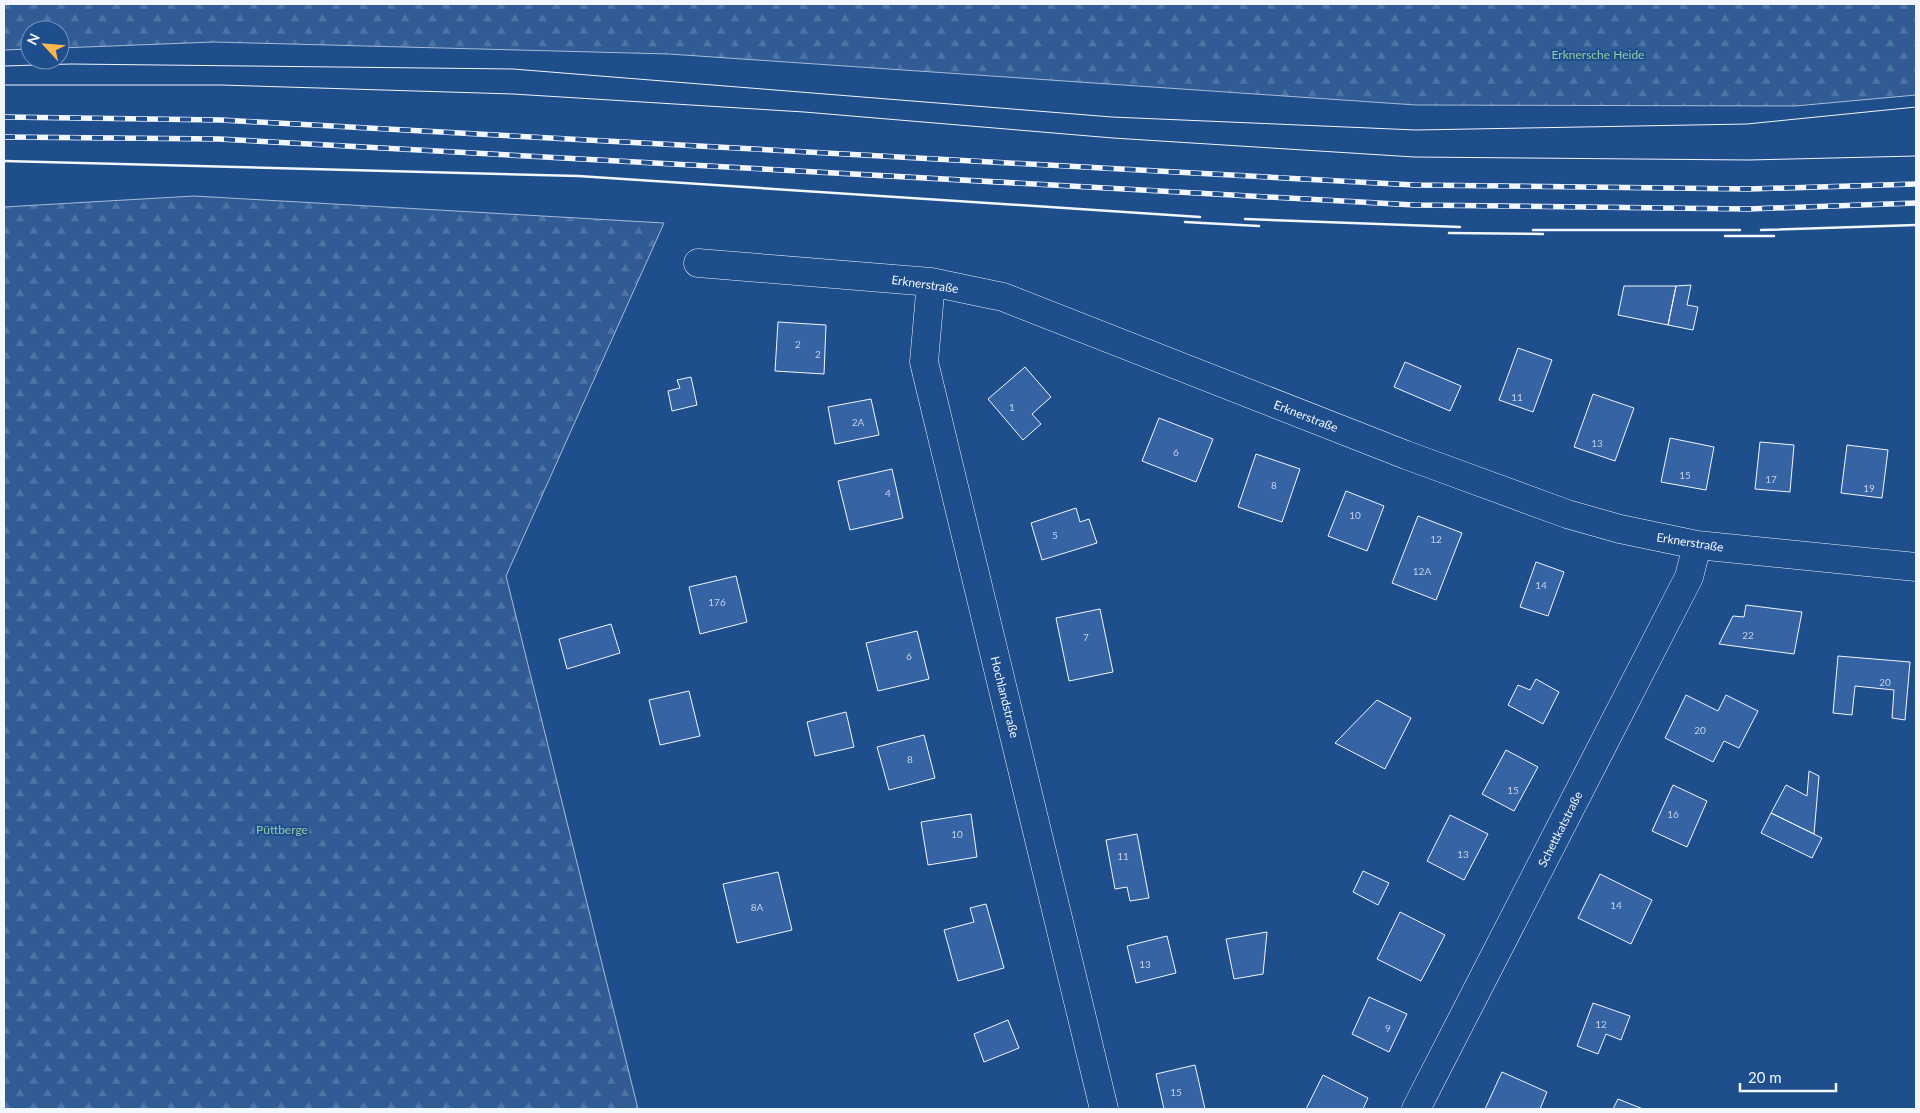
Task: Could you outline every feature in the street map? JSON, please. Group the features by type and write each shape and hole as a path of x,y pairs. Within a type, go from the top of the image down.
{"street":[{"name":"Erknerstraße","path":"698,263 931,282 1003,297 1412,458 1567,514 1620,529 1697,545 1916,567"},
{"name":"Hochlandstraße","path":"931,282 924,362 1104,1109"},
{"name":"Schettkatstraße","path":"1416,1109 1689,577 1697,545"}],"green space":[{"name":"Erknersche Heide","path":"4,4 1916,4 1916,95 1795,106 1416,105 669,54 214,42 70,48 70,20 20,20 20,49 4,50"},
{"name":"Püttberge","path":"194,196 664,223 506,576 638,1109 4,1109 4,207"}],"building":[{"path":"1691,285 1687,305 1698,307 1693,330 1668,325 1676,286"},
{"path":"1624,286 1676,286 1668,325 1618,315"},
{"path":"778,322 826,325 824,374 775,371"},
{"path":"1518,348 1552,360 1533,412 1499,400"},
{"path":"1405,362 1461,386 1450,411 1394,387"},
{"path":"1025,367 1051,397 1032,414 1041,424 1023,440 988,399"},
{"path":"691,377 697,405 672,411 668,391 680,388 677,380"},
{"path":"1593,394 1634,408 1615,461 1574,447"},
{"path":"871,399 879,435 835,444 828,407"},
{"path":"1159,418 1213,439 1196,482 1142,461"},
{"path":"1670,438 1714,447 1706,490 1661,482"},
{"path":"1760,442 1794,445 1790,492 1755,489"},
{"path":"1847,445 1888,450 1882,498 1841,493"},
{"path":"1256,454 1300,469 1282,522 1238,507"},
{"path":"892,469 903,518 850,530 838,481"},
{"path":"1346,491 1384,506 1367,551 1328,536"},
{"path":"1076,508 1080,522 1089,519 1097,543 1042,560 1031,523"},
{"path":"1418,516 1462,533 1436,600 1392,583"},
{"path":"1536,562 1564,572 1548,616 1520,607"},
{"path":"736,576 747,622 700,634 689,587"},
{"path":"1746,605 1802,612 1794,654 1719,644 1733,616 1744,617"},
{"path":"1100,609 1113,672 1069,681 1056,618"},
{"path":"611,624 620,653 567,669 559,639"},
{"path":"917,631 929,679 878,691 866,643"},
{"path":"1838,656 1910,662 1905,720 1892,718 1894,690 1855,686 1852,715 1833,713"},
{"path":"1536,679 1559,692 1543,724 1508,705 1518,685 1530,690"},
{"path":"689,691 700,736 660,745 649,700"},
{"path":"1686,695 1718,711 1726,695 1758,711 1739,748 1724,741 1713,762 1665,738"},
{"path":"1377,700 1411,718 1385,769 1335,743"},
{"path":"846,712 854,747 815,756 807,722"},
{"path":"924,735 935,778 889,790 877,747"},
{"path":"1506,750 1538,767 1514,811 1482,794"},
{"path":"1809,771 1819,776 1814,834 1771,813 1786,785 1807,796"},
{"path":"1673,785 1707,801 1687,847 1652,831"},
{"path":"1771,813 1822,838 1812,858 1761,833"},
{"path":"971,814 977,857 928,865 921,822"},
{"path":"1450,815 1488,834 1464,880 1427,861"},
{"path":"1137,834 1149,898 1130,901 1127,887 1115,889 1106,840"},
{"path":"1363,871 1389,883 1378,905 1353,892"},
{"path":"778,872 792,930 737,943 723,884"},
{"path":"1600,874 1652,900 1631,944 1578,918"},
{"path":"986,904 1004,968 958,981 944,930 974,922 970,908"},
{"path":"1400,912 1445,935 1421,981 1377,959"},
{"path":"1267,932 1263,974 1234,979 1226,939"},
{"path":"1167,936 1176,973 1136,983 1127,946"},
{"path":"1369,997 1407,1014 1389,1052 1352,1034"},
{"path":"1593,1003 1630,1016 1621,1040 1606,1034 1598,1054 1577,1046"},
{"path":"1008,1020 1019,1048 984,1062 974,1034"},
{"path":"1195,1065 1205,1109 1164,1109 1156,1074"},
{"path":"1502,1072 1547,1092 1540,1109 1485,1109"},
{"path":"1323,1075 1368,1098 1363,1109 1306,1109"},
{"path":"1618,1099 1643,1109 1613,1109"}],"tram line":[{"path":"4,66 71,64 513,69 1112,117 1416,130 1747,124 1916,107"},
{"path":"4,85 221,85 513,94 804,112 1113,138 1414,157 1749,160 1916,156"}],"railway":[{"path":"4,117 221,120 1414,185 1749,189 1916,184"},
{"path":"4,137 219,139 1414,205 1748,209 1916,203"}],"wall":[{"path":"4,161 578,176 1200,217"},
{"path":"1245,219 1460,227"},
{"path":"1185,222 1259,226"},
{"path":"1761,230 1916,225"},
{"path":"1533,230 1740,230"},
{"path":"1449,233 1543,234"},
{"path":"1725,236 1774,236"}]}
